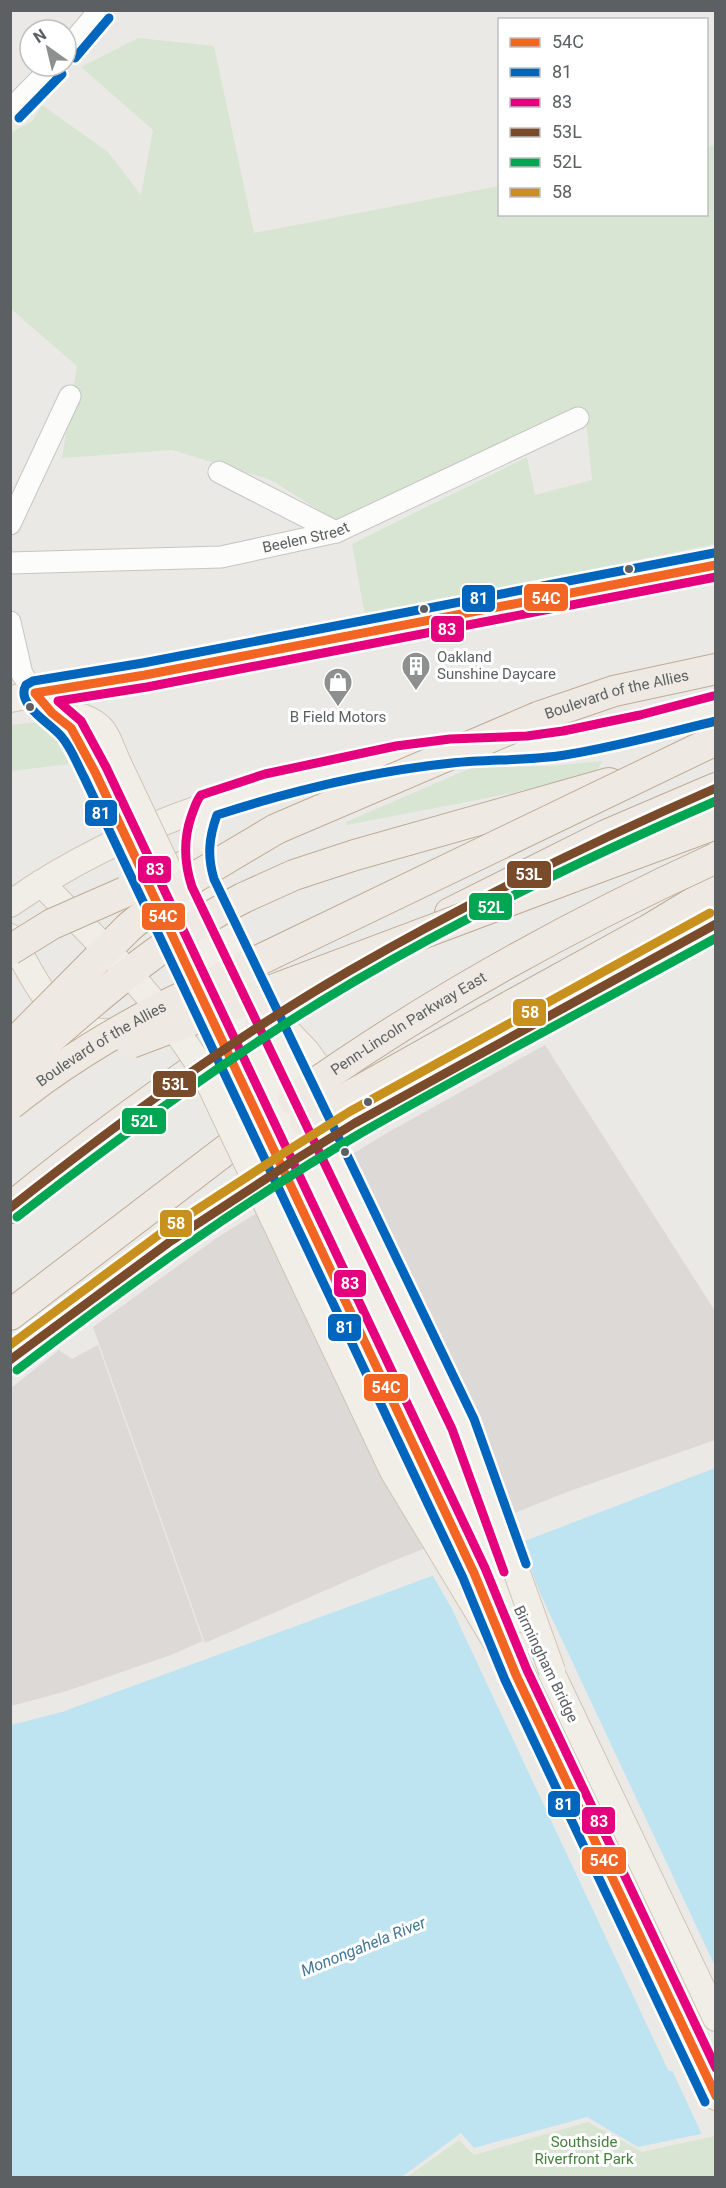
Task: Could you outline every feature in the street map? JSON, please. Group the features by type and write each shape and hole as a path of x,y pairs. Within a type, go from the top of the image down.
{"highway":[{"name":"Boulevard of the Allies","path":"10,1047 112,943 145,913 180,887 276,830 538,717 614,691 716,669"},
{"name":"Boulevard of the Allies","path":"10,1105 92,1046 170,1003 716,740"},
{"path":"10,1074 147,958 194,926 243,898 294,875 355,855 716,753"},
{"path":"10,1208 132,1113 285,1008 399,940 498,887 606,835 716,788"},
{"path":"10,1110 93,1062 138,1040 716,824"},
{"path":"10,950 52,924 193,862 276,830"},
{"name":"Penn-Lincoln Parkway East","path":"10,1315 299,1110 399,1027 503,964 609,908 716,858"},
{"path":"299,1110 648,930 716,889"}],"main road":[{"path":"23,696 145,675 716,565"},
{"name":"Birmingham Bridge","path":"23,696 71,728 79,740 106,766 491,1553 552,1671 716,2018"},
{"path":"10,904 41,883 117,841 208,805 268,786 399,759 452,751 528,748 565,743 643,727 716,708"},
{"name":"Birmingham Bridge","path":"106,766 474,1573 516,1675 716,2097"},
{"path":"208,805 197,836 196,848 196,860 203,883 468,1436 552,1671"},
{"path":"41,883 151,998 205,1074 393,1471 516,1675"},
{"path":"10,1360 171,1241 293,1161 355,1124 716,924"},
{"path":"10,937 60,1015 79,1029 89,1032 100,1033 124,1029 206,992 228,991 252,999 277,1019 308,1052 355,1124"}],"street":[{"path":"78,36 100,10"},
{"path":"10,110 41,78"},
{"path":"10,524 70,396"},
{"name":"Beelen Street","path":"10,563 221,557 336,532 578,418"},
{"path":"219,472 336,532"},
{"path":"10,622 22,674 23,696"}],"shaded area":[{"path":"545,1045 715,1311 715,1440 567,1492 388,1563 205,1643 93,1327 218,1237 385,1134"},
{"path":"98,1345 203,1641 171,1655 67,1691 11,1706 11,1388 59,1350 72,1359"}],"green space":[{"path":"138,38 214,46 254,233 498,186 498,216 708,216 708,147 715,145 715,544 365,616 352,544 527,457 535,495 592,480 586,420 341,524 271,480 172,450 62,458 77,366 11,309 10,133 32,121 42,105 108,152 141,195 153,130 81,67"},
{"path":"46,721 69,764 11,771 10,725"},
{"path":"602,761 597,771 535,788 347,825 346,822 471,768 553,766"},
{"name":"Southside Riverfront Park","path":"588,2122 642,2152 715,2136 715,2177 407,2177 459,2140 474,2155"}],"water":[{"name":"Monongahela River","path":"715,1468 715,2131 638,2147 587,2117 474,2148 461,2133 402,2177 11,2178 11,1725 62,1712 478,1559"}],"pier":[{"path":"520,1540 540,1593 715,1966 716,2134 703,2137 673,2072 668,2070 451,1607 431,1573"}],"transit line":[{"name":"81","path":"78,54 109,18"},
{"name":"81","path":"19,118 58,78"},
{"name":"81","path":"705,2102 505,1680 463,1578 71,750 65,740 29,706 24,692 26,685 33,681 143,663 714,553"},
{"name":"54C","path":"35,693 145,675 716,565"},
{"name":"83","path":"716,577 147,687 58,701 81,721 106,767 485,1568 527,1670 716,2068"},
{"name":"54C","path":"35,693 52,713 71,728 95,772 474,1573 516,1675 716,2096"},
{"name":"83","path":"504,1572 452,1429 192,887 187,869 188,826 201,795 265,774 396,746 450,739 527,736 563,731 640,715 713,696"},
{"name":"81","path":"526,1564 474,1419 214,879 210,854 212,831 217,815 333,783 423,767 565,755 716,721"},
{"name":"53L","path":"10,1208 176,1083 305,997 439,921 530,874 716,788"},
{"name":"52L","path":"17,1217 182,1093 267,1035 355,981 533,886 716,801"},
{"name":"58","path":"10,1345 164,1231 349,1112 710,913"},
{"name":"53L","path":"10,1360 171,1241 293,1161 355,1123 716,924"},
{"name":"52L","path":"17,1370 186,1246 316,1160 449,1083 716,938"}],"place":[{"name":"Oakland Sunshine Daycare","path":"416,692"},
{"name":"B Field Motors","path":"338,708"}]}
